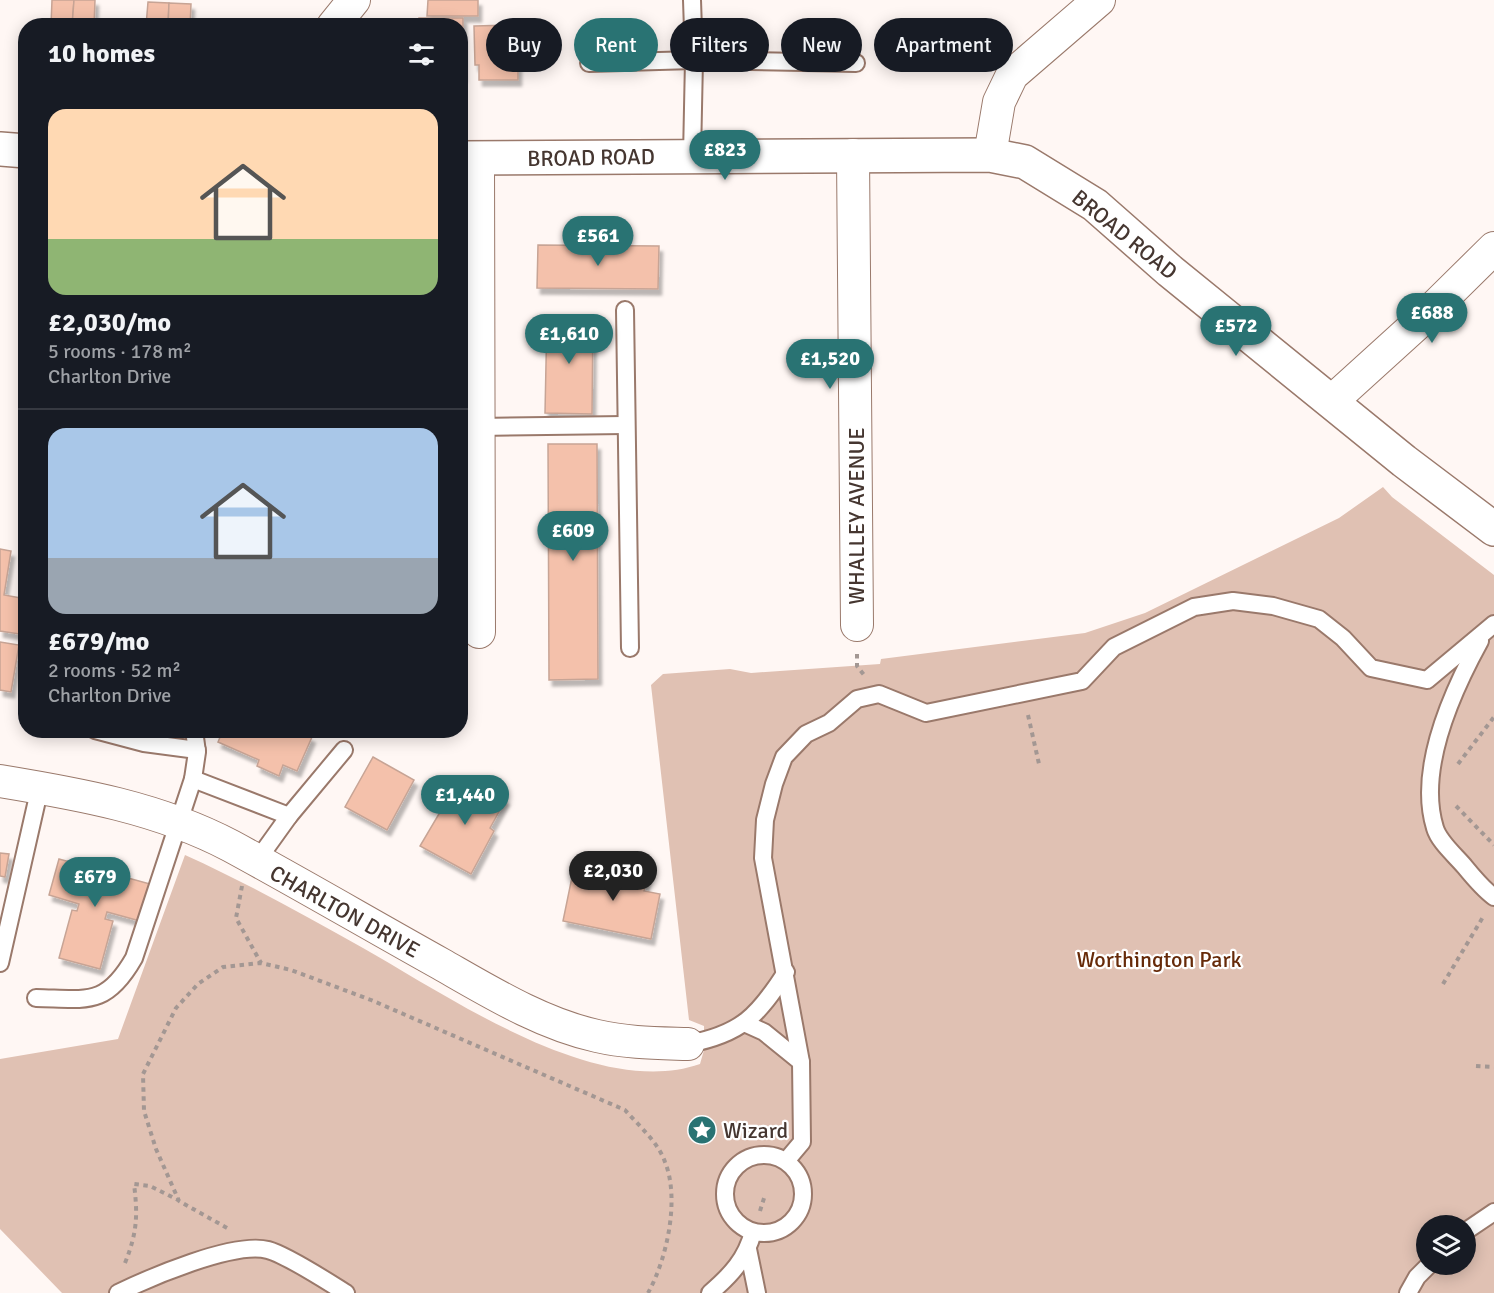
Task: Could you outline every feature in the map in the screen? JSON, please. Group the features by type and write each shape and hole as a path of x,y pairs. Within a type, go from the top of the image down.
{"street":[{"path":"339,18 354,0"},
{"path":"990,155 999,102 1012,75 1099,0"},
{"path":"0,149 18,150"},
{"name":"WHALLEY AVENUE","path":"853,155 857,625"},
{"name":"BROAD ROAD","path":"469,158 990,155 1025,162 1095,205 1170,271 1404,461 1494,529"},
{"path":"469,158 478,427 479,632"},
{"path":"1332,401 1418,323 1494,248"},
{"name":"CHARLTON DRIVE","path":"0,781 108,800 177,822 230,846 494,994 549,1020 595,1036 637,1043 688,1044"}],"lane":[{"path":"692,0 693,18"},
{"path":"692,156 694,72"},
{"path":"625,310 630,648"},
{"path":"478,427 625,425"},
{"path":"786,1161 802,1142 801,1062 763,858 765,820 774,784 784,757 806,734 829,723 857,699 879,694 926,713 1082,681 1114,647 1194,607 1233,601 1273,606 1319,619 1343,638 1371,668 1427,680 1489,628"},
{"path":"1489,628 1465,668 1446,719 1429,777 1436,830 1491,902"},
{"path":"125,738 144,743 197,750"},
{"path":"36,998 87,999 104,994 116,986 134,958 193,779 197,750 195,738"},
{"path":"256,862 289,816 344,750"},
{"path":"193,779 289,816"},
{"path":"0,963 40,788"},
{"path":"688,1044 704,1041 744,1023 767,1001 786,972"},
{"path":"744,1023 764,1032 801,1062"},
{"path":"761,1155 775,1156 786,1161 801,1181 803,1193 796,1216 777,1231 753,1232 741,1226 728,1209 725,1189 729,1176 737,1165 748,1158 761,1155"},
{"path":"1476,1224 1494,1212"},
{"path":"710,1293 732,1275 748,1250 753,1232"},
{"path":"118,1293 160,1273 196,1261 238,1251 267,1250 346,1293"},
{"path":"748,1250 757,1293"},
{"path":"1408,1293 1418,1275"}],"path":[{"path":"857,625 857,666 879,694"},
{"path":"1023,694 1039,764"},
{"path":"1453,772 1494,717"},
{"path":"1455,806 1494,844"},
{"path":"240,890 236,918 261,963"},
{"path":"1443,984 1491,902"},
{"path":"179,1201 156,1149 144,1111 143,1074 176,1008 198,984 223,967 261,963 291,970 371,1000 625,1110 654,1143 665,1161 672,1184 673,1208 660,1266 648,1293"},
{"path":"1476,1065 1494,1067"},
{"path":"124,1266 136,1237 138,1214 134,1184 150,1186 267,1250"},
{"path":"760,1209 765,1195"}],"green space":[{"name":"Worthington Park","path":"1383,487 1392,497 1494,575 1494,1293 62,1293 0,1229 0,1059 118,1039 185,855 275,900 481,1016 526,1038 571,1056 616,1068 660,1071 700,1064 704,1050 704,1026 689,1020 651,685 663,674 730,669 751,673 880,664 881,659 1085,633 1145,613 1339,518"}],"building":[{"path":"52,0 74,0 73,18 51,18"},
{"path":"74,0 95,0 94,18 73,18"},
{"path":"428,0 478,0 478,16 427,16"},
{"path":"148,2 169,3 168,18 147,18"},
{"path":"169,3 191,4 190,18 168,18"},
{"path":"474,26 486,26 486,72 518,72 518,80 479,80 479,65 475,65"},
{"path":"538,245 659,246 658,289 537,288"},
{"path":"547,315 593,316 592,414 545,413"},
{"path":"548,444 597,444 598,679 549,680"},
{"path":"0,549 11,551 4,595 18,598 18,634 0,631"},
{"path":"0,642 18,645 11,692 0,690"},
{"path":"220,738 312,738 297,771 283,765 279,776 257,766 259,760 218,742"},
{"path":"373,757 414,780 387,830 345,807"},
{"path":"468,778 506,799 490,828 494,831 471,874 420,846 446,802 453,805"},
{"path":"0,853 9,854 5,877 0,876"},
{"path":"59,859 150,884 140,921 107,912 105,919 113,921 100,969 59,958 72,910 77,911 79,904 49,895"},
{"path":"594,861 618,865 613,886 623,888 626,868 648,873 644,891 660,894 651,939 563,921 572,877 590,880"}],"place":[{"name":"Wizard","path":"702,1130"}]}
